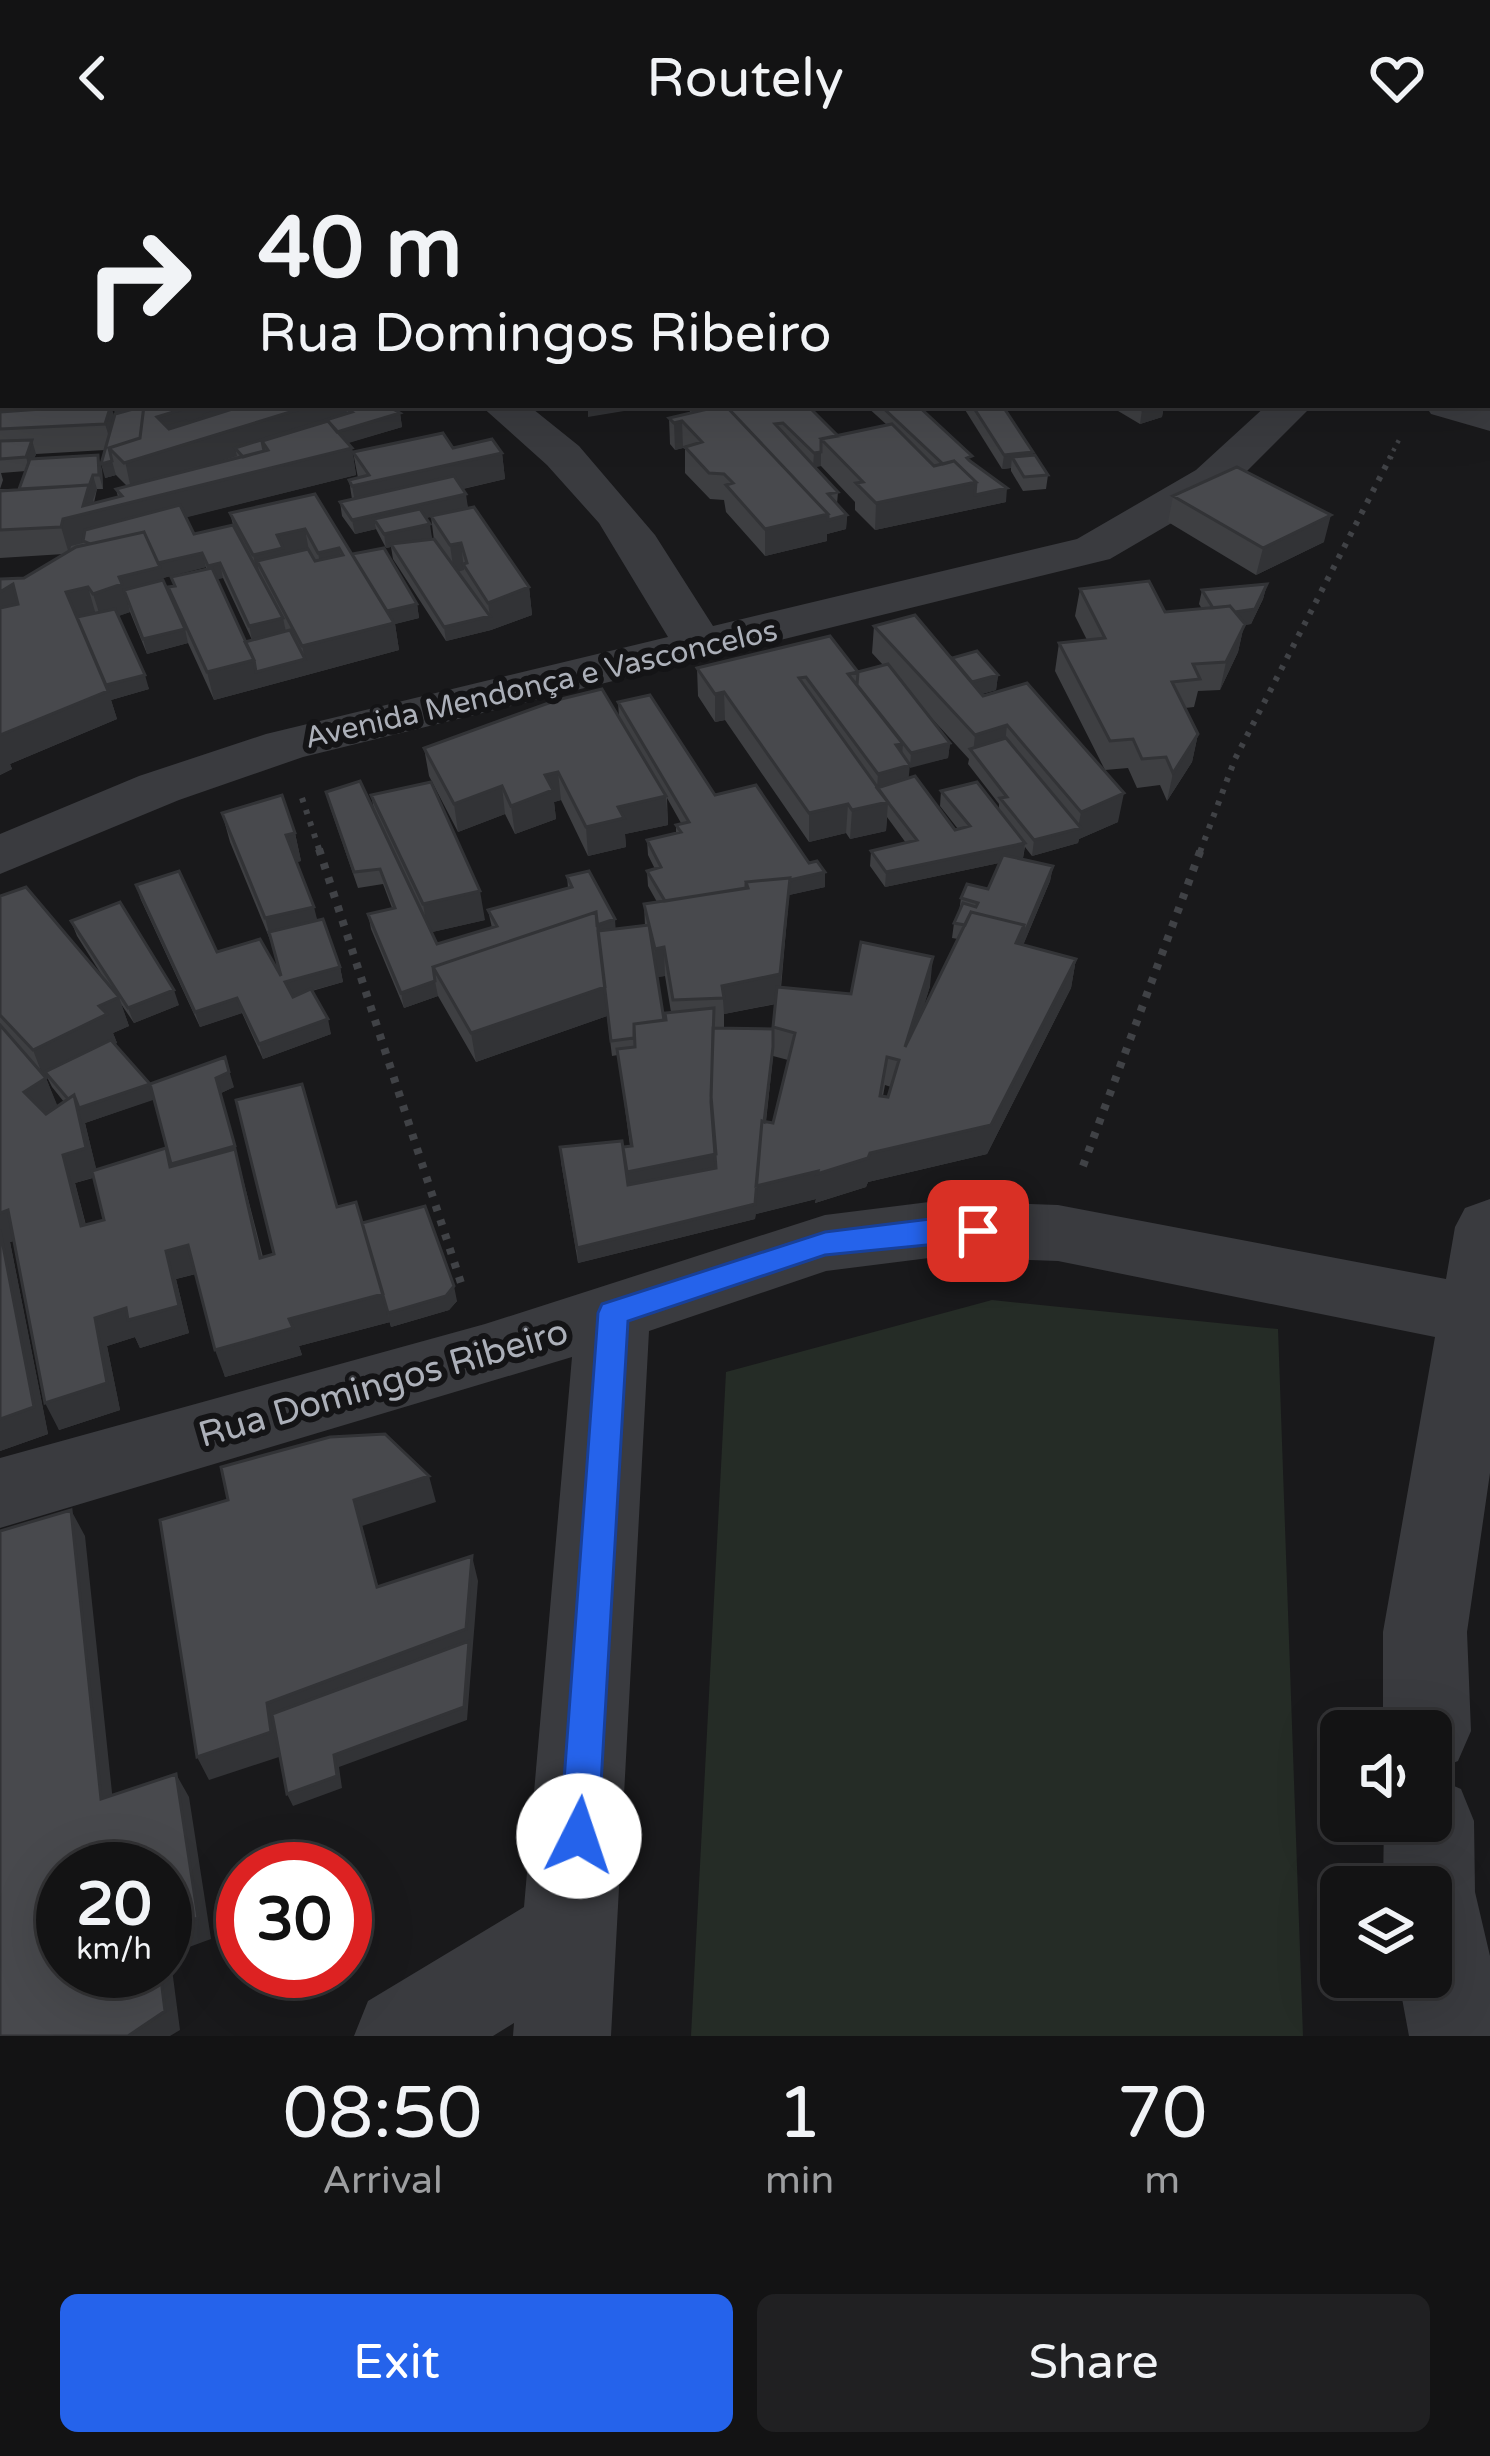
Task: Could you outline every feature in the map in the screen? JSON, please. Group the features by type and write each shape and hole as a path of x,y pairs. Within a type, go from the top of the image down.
{"street":[{"path":"504,408 596,488 636,536 698,647"},
{"name":"Avenida Mendonça e Vasconcelos","path":"0,856 159,788 285,746 1093,549 1212,480 1289,408"},
{"path":"1456,408 1490,418"},
{"path":"1427,1710 1425,1632 1472,1314 1490,1227"},
{"name":"Rua Domingos Ribeiro","path":"0,1493 484,1355 825,1244 938,1229 1058,1233 1472,1314"},
{"path":"562,2036 613,1313"},
{"path":"404,2036 573,1931"},
{"path":"1451,1998 1458,2036"}],"path":[{"path":"1058,1233 1235,759 1406,426"},
{"path":"285,746 484,1355"}],"shaded area":[{"path":"992,1300 1278,1329 1303,2036 691,2036 726,1372"}],"building":[{"path":"110,408 105,424 0,429 0,412"},
{"path":"144,408 186,408 157,417 169,429 236,408 303,408 124,463 109,448 140,438"},
{"path":"144,408 140,438 109,448 112,461 101,464 115,414"},
{"path":"346,408 391,408 400,413 337,432 328,421 262,441 264,451 243,457 235,448 352,412"},
{"path":"728,408 828,514 765,529 726,485 733,483 724,474 709,473 685,447 702,442 682,421 674,423 669,418"},
{"path":"728,408 810,408 838,436 821,439 821,452 814,453 783,423 775,424 838,492 828,494 847,515 828,520 828,514"},
{"path":"883,408 920,408 972,456 967,458 970,461 1007,488 975,495 976,482 954,461 943,464"},
{"path":"974,408 1004,408 1033,452 1004,455"},
{"path":"328,421 352,448 63,519 61,527 0,530 0,491 89,485 83,506 122,496 116,489 268,450 262,441"},
{"path":"892,424 934,466 954,461 976,482 876,503 856,483 863,482 821,439"},
{"path":"443,433 453,448 492,439 502,453 352,486 349,480 369,475 353,452"},
{"path":"32,440 26,457 0,459 0,441"},
{"path":"98,455 99,475 93,475 88,489 89,485 19,489 30,459"},
{"path":"1035,455 1048,475 1024,477 1012,457"},
{"path":"1237,467 1331,515 1263,548 1173,496"},
{"path":"454,476 466,494 352,520 340,502"},
{"path":"315,494 394,623 302,646 257,561 308,549 315,561 343,555 339,548 318,553 305,529 277,535 283,548 253,555 230,513"},
{"path":"180,505 194,534 233,525 283,618 249,626 220,563 208,566 202,553 158,563 144,532 90,544 83,541 85,530"},
{"path":"474,507 529,587 488,603 463,564 467,563 461,543 450,545 431,516"},
{"path":"420,509 430,524 384,534 374,519"},
{"path":"144,532 160,567 119,577 122,584 93,594 88,587 66,592 108,691 0,735 0,608 18,604 13,584 0,592 0,579 24,578 76,547"},
{"path":"434,539 490,616 444,627 391,544"},
{"path":"384,548 417,604 387,611 352,554"},
{"path":"212,568 254,660 207,672 168,587 175,586 171,577"},
{"path":"163,580 185,629 143,639 124,590"},
{"path":"1149,581 1165,612 1230,606 1245,624 1226,662 1193,664 1200,679 1172,682 1198,734 1173,773 1166,757 1142,759 1133,739 1110,741 1059,643 1105,638 1080,589"},
{"path":"1267,584 1255,609 1235,612 1230,606 1213,608 1202,590"},
{"path":"115,609 145,675 106,685 77,617"},
{"path":"915,615 983,696 1027,683 1124,793 1081,812 1007,725 975,735 874,626"},
{"path":"290,630 305,659 256,672 245,642"},
{"path":"830,636 858,672 848,674 903,744 896,745 910,765 878,774 806,677 799,678 888,802 809,813 724,692 715,694 697,668"},
{"path":"977,651 998,675 972,682 952,658"},
{"path":"888,664 950,743 911,753 857,685 858,672 850,674"},
{"path":"602,689 666,796 618,807 624,818 586,827 558,772 545,775 553,790 511,806 502,786 454,804 424,748 557,700"},
{"path":"650,695 715,795 756,785 809,863 817,861 825,872 746,882 746,888 665,901 647,871 661,867 647,840 681,832 676,825 689,822 618,702"},
{"path":"1006,738 1081,828 1034,840 1000,798 1007,797 970,749"},
{"path":"915,776 955,830 970,826 941,791 977,782 1025,843 886,872 871,851 917,840 877,788"},
{"path":"360,781 437,944 497,926 488,910 572,887 567,876 589,871 615,919 597,925 596,912 433,967 435,981 401,993 368,914 395,908 380,869 354,872 326,792"},
{"path":"431,782 480,891 423,904 371,795"},
{"path":"282,795 295,833 286,835 314,907 265,918 222,813"},
{"path":"1003,855 1053,866 1022,939 1024,925 971,912 965,925 954,923 963,903 976,907 978,903 961,898 967,884 988,889"},
{"path":"179,871 217,952 260,939 281,976 269,932 323,919 340,967 285,982 293,997 311,989 328,1019 259,1044 237,998 195,1012 136,885"},
{"path":"790,878 780,974 722,986 724,998 673,1000 664,947 655,949 644,904 748,888 746,882"},
{"path":"26,887 119,997 99,1006 107,1014 33,1050 0,1015 0,896"},
{"path":"120,902 174,990 128,1008 71,921"},
{"path":"596,912 605,987 471,1033 433,967"},
{"path":"971,912 1024,925 1016,943 1076,959 991,1125 870,1153 868,1158 817,1174 756,1186 762,1121 773,1123 795,1033 773,1027 777,987 851,994 861,942 933,957 905,1047","holes":["887,1057 899,1060 888,1097 880,1096"]},
{"path":"649,925 664,1020 634,1024 634,1038 611,1041 598,931"},
{"path":"714,1008 711,1096 716,1154 627,1172 623,1147 632,1146 617,1049 635,1047 634,1024 666,1020 665,1013"},
{"path":"0,1025 46,1078 24,1092 46,1114 74,1095 86,1148 63,1155 81,1226 104,1220 92,1171 166,1148 170,1167 235,1149 260,1258 274,1254 236,1100 302,1084 337,1207 356,1202 383,1294 289,1319 293,1328 215,1350 188,1245 166,1251 179,1306 128,1320 126,1308 95,1318 107,1383 45,1403 8,1210 0,1213"},
{"path":"713,1028 773,1029 755,1204 577,1248 560,1147 622,1141 628,1185 716,1168"},
{"path":"111,1040 150,1084 79,1108 74,1095 68,1099 45,1072"},
{"path":"225,1057 229,1072 216,1078 235,1146 171,1164 150,1084"},
{"path":"425,1206 454,1286 446,1296 388,1313 362,1223"},
{"path":"0,1230 34,1407 0,1419"},
{"path":"385,1434 429,1476 354,1500 377,1587 472,1556 466,1629 267,1703 271,1732 197,1757 160,1520 228,1500 221,1467 330,1437"},
{"path":"71,1510 101,1799 176,1774 186,1842 36,1842 36,1998 163,1998 165,2011 128,2036 0,2036 0,1531"},
{"path":"469,1641 464,1707 334,1755 337,1776 287,1794 272,1714"},
{"path":"192,1879 198,1918 192,1920"}],"route":[{"path":"579,1836 613,1313 825,1244 938,1229 978,1231"}]}
